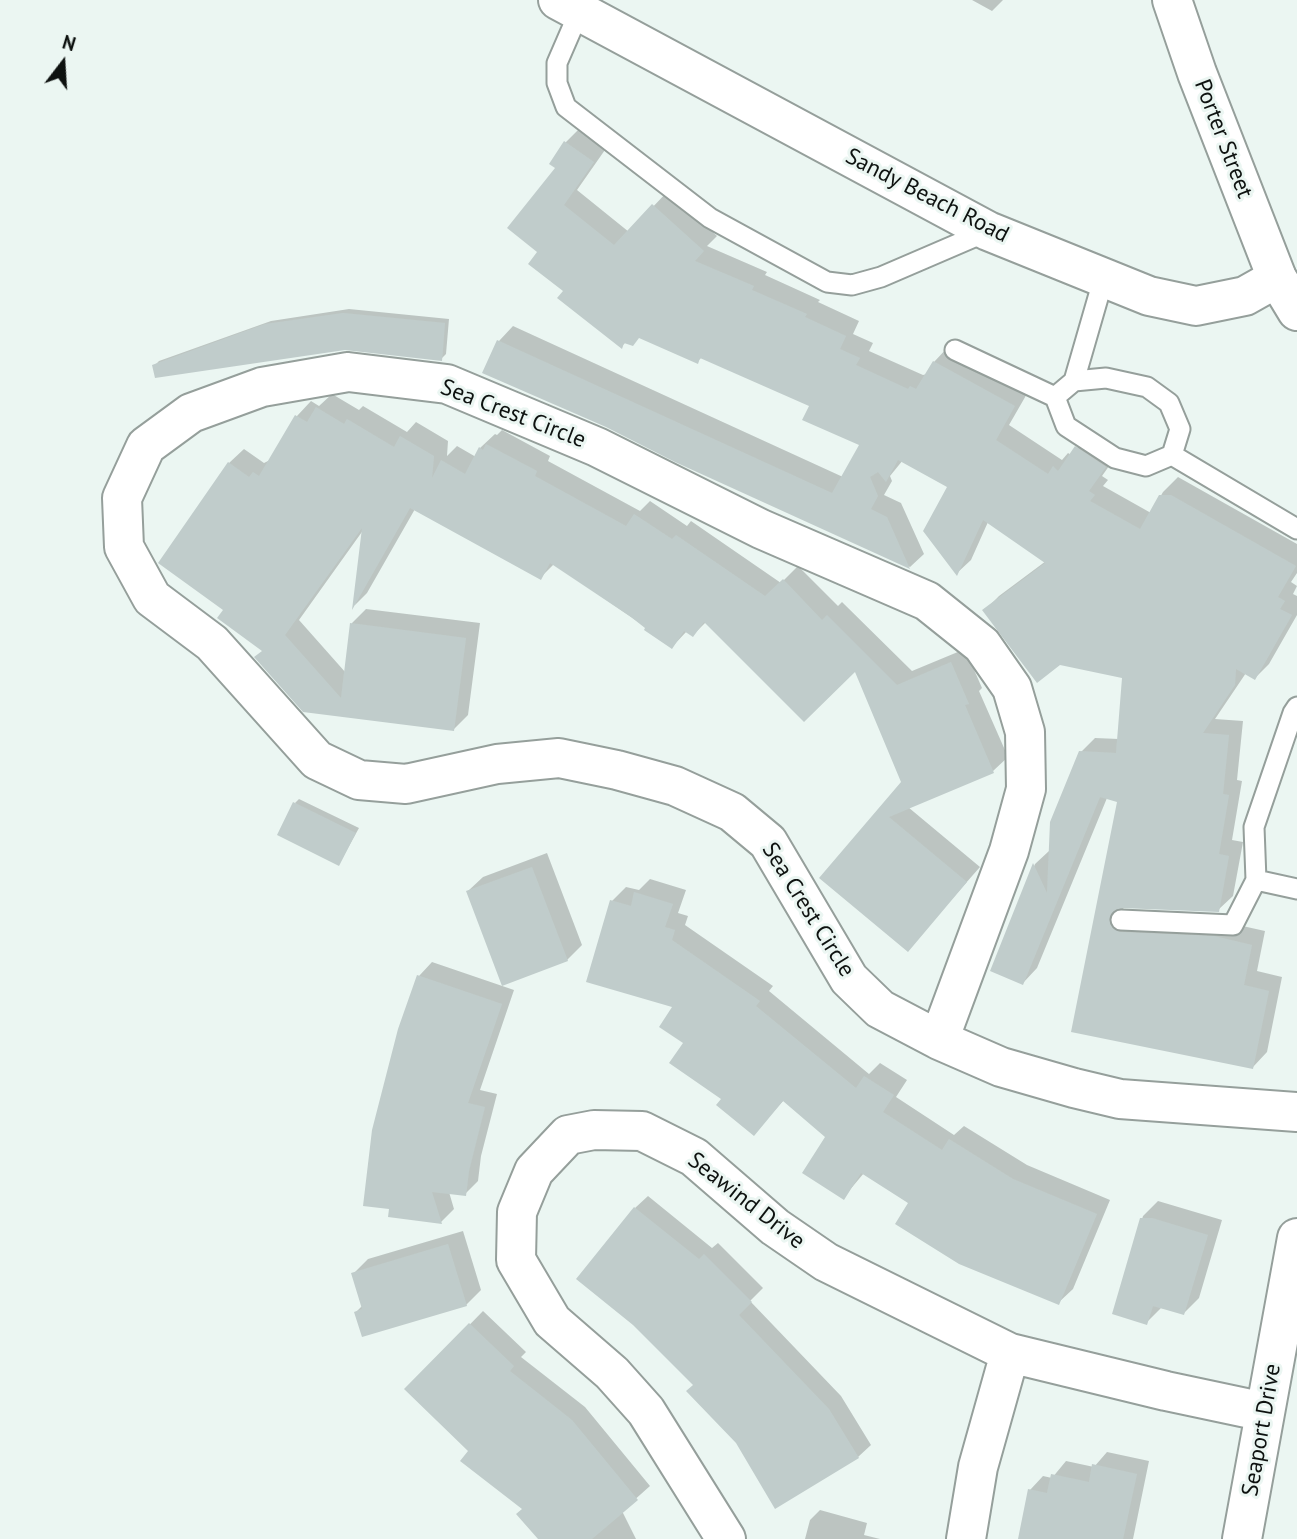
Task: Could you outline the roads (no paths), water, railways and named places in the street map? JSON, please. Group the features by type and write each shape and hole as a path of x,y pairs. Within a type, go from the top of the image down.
{"street":[{"name":"Porter Street","path":"1172,0 1277,278"},
{"name":"Sandy Beach Road","path":"569,5 988,231 1149,296 1196,306 1245,296 1277,278"},
{"path":"1277,278 1297,311"},
{"name":"Sea Crest Circle","path":"939,1040 1009,851 1026,789 1025,732 1012,688 982,645 927,601 761,529 597,447 447,383 348,372 262,387 191,413 146,446 122,498 124,547 152,598 212,643 317,760 359,780 406,784 497,764 559,758 675,786 732,812 768,842 849,979 880,1009 939,1040 1001,1067 1120,1099 1297,1112"},
{"name":"Seawind Drive","path":"726,1539 646,1411 612,1373 552,1321 516,1260 517,1212 534,1171 568,1135 594,1130 642,1130 694,1157 775,1227 826,1262 1010,1353 1265,1412"},
{"name":"Seaport Drive","path":"1242,1539 1297,1238"},
{"path":"966,1539 978,1467 1010,1353"}],"lane":[{"path":"569,5 556,63 557,83 566,107 710,218 827,282 852,285 881,277 988,231"},
{"path":"1055,397 1074,381 1104,277"},
{"path":"955,350 1055,397 1066,426 1115,457 1146,466 1172,455 1180,429 1168,403 1147,387 1106,378 1074,381"},
{"path":"1172,455 1297,529"},
{"path":"1121,920 1233,925 1256,880 1254,827 1297,707"},
{"path":"1256,880 1297,889"}]}
